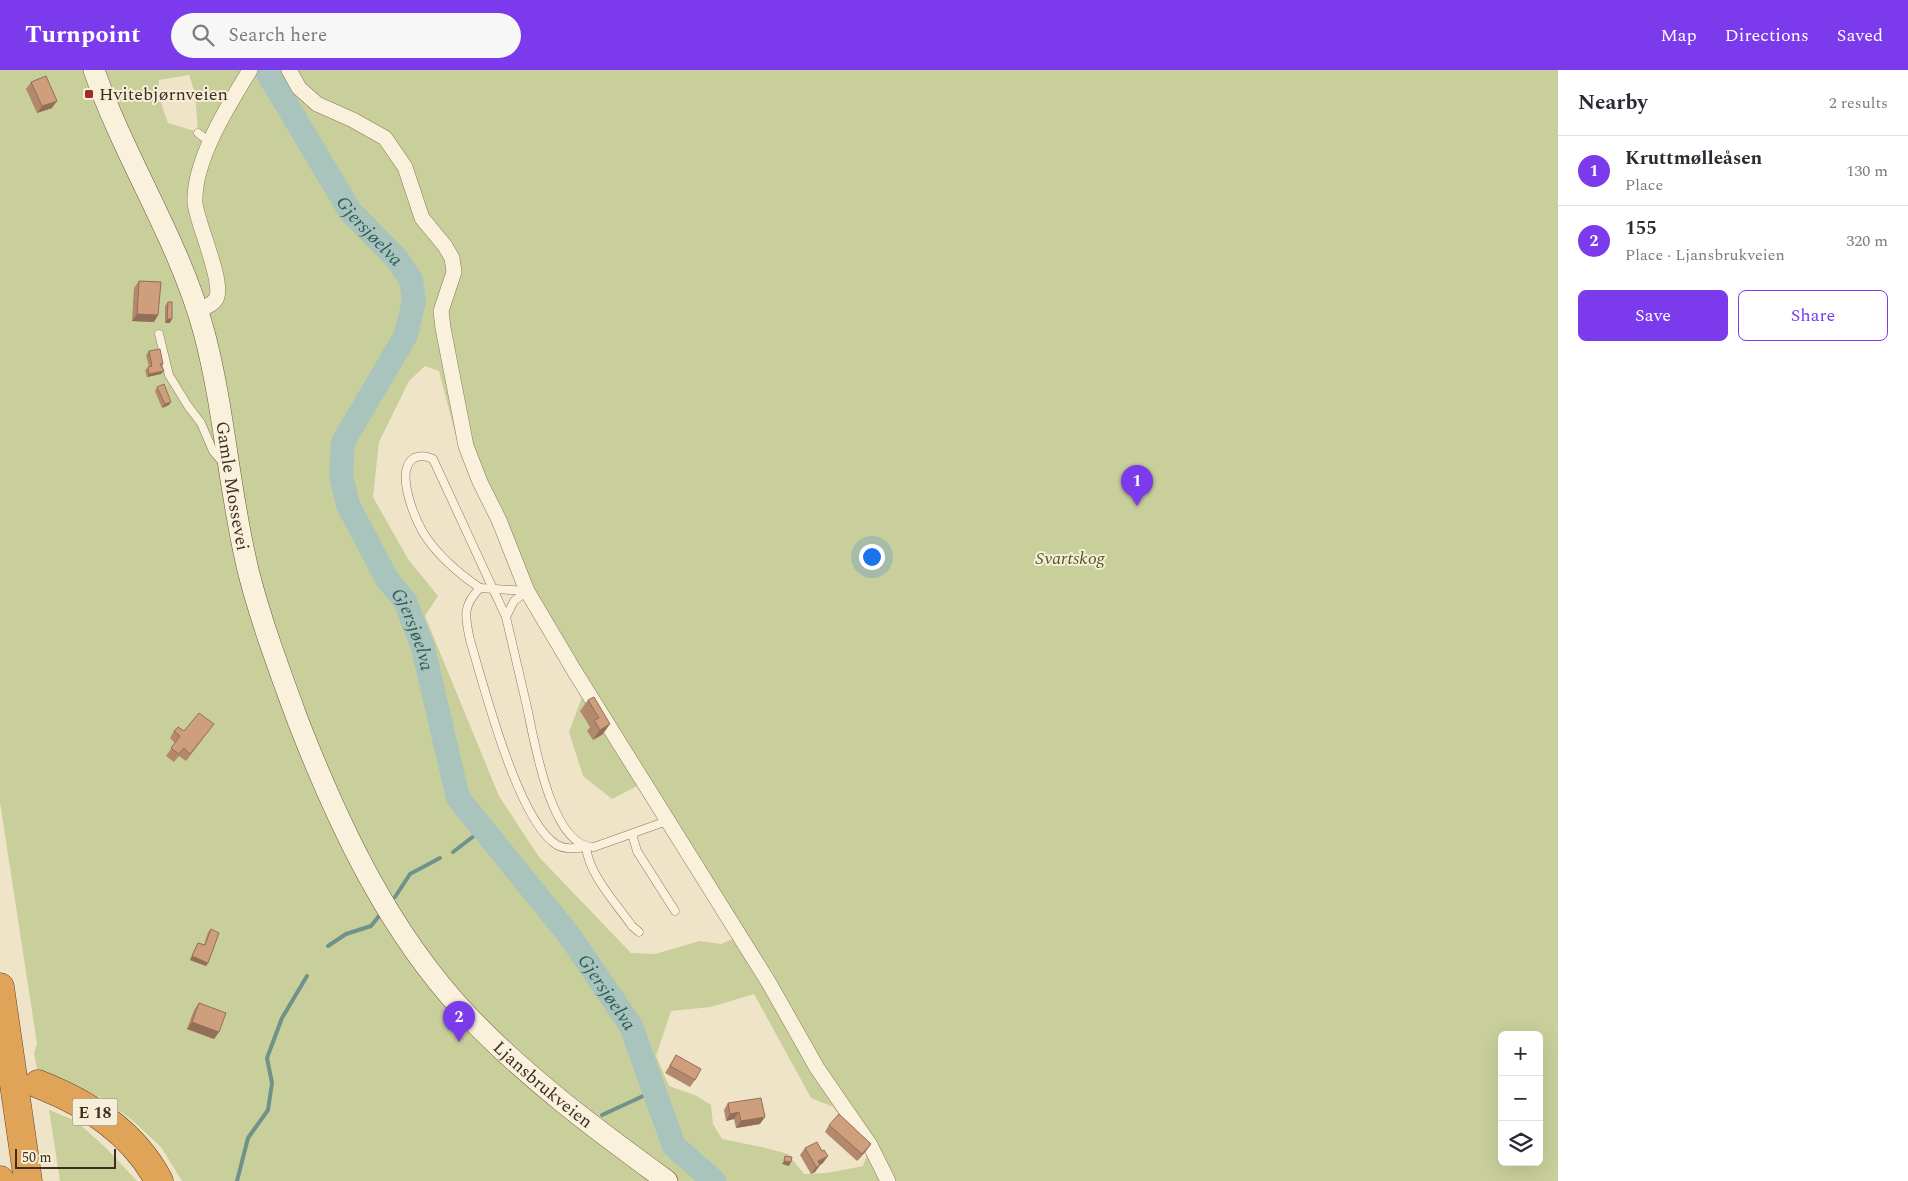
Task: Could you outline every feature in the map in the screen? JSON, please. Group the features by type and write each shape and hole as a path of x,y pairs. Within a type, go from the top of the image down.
{"highway":[{"path":"0,987 28,1181"},
{"name":"E 18","path":"38,1084 67,1096 93,1110 115,1126 142,1155 159,1181"}],"main road":[{"name":"Gamle Mossevei","path":"94,70 114,122 170,239 197,311 212,370 247,567 270,643 334,807 382,899"},
{"name":"Ljansbrukveien","path":"382,899 406,938 432,974 493,1042 554,1096 659,1178"}],"street":[{"path":"197,311 210,305 216,300 218,294 218,285 198,222 195,201 204,137 250,70"},
{"path":"289,70 299,88 317,104 353,120 385,138 405,167 422,218 445,246 452,258 454,272 441,311 442,328 466,446 480,482 499,520 527,591 575,672 769,983 817,1068 870,1145 888,1181"}],"lane":[{"path":"159,334 169,375 201,423 212,451 228,467"},
{"path":"527,591 492,588 480,588 464,577 439,554 423,532 409,498 405,481 410,461 416,457 425,456 433,458 492,588 506,617 545,785 564,826 573,838 586,847 588,863 632,926 639,932"},
{"path":"480,588 471,597 465,608 470,640 511,772 524,803 545,836 557,845 568,849 594,847 667,821"},
{"path":"506,617 514,601 527,591"},
{"path":"632,834 637,851 675,911"}],"green space":[{"name":"Svartskog","path":"0,70 1558,70 1558,1181 182,1181 161,1147 132,1120 102,1098 85,1090 38,1074 34,1053 37,1044 0,802","holes":["189,75 195,93 198,132 168,123 158,94 159,80","425,366 439,371 458,444 582,697 569,732 583,776 612,799 637,786 735,938 721,944 700,941 655,954 631,953 539,857 499,796 425,616 438,596 408,559 373,497 379,442 409,381","754,994 811,1098 833,1107 868,1152 863,1166 827,1173 804,1174 788,1154 722,1139 713,1124 711,1105 697,1096 669,1086 656,1056 671,1011 711,1007"]},
{"path":"49,1110 76,1121 106,1148 137,1181 60,1181"}],"building":[{"path":"46,76 57,101 42,106 31,82"},
{"path":"139,281 161,282 158,315 137,314"},
{"path":"168,302 172,302 172,319 167,319"},
{"path":"160,349 163,364 160,364 164,371 149,374 148,367 152,366 149,351"},
{"path":"164,384 171,402 165,404 157,387"},
{"path":"594,697 610,724 600,730 594,720 599,718 588,700"},
{"path":"199,713 214,724 190,754 184,748 179,754 171,748 180,736 174,731 178,727 184,731"},
{"path":"211,929 219,933 208,963 192,956 198,943 205,945"},
{"path":"199,1003 226,1013 219,1032 192,1022"},
{"path":"676,1055 701,1069 695,1080 670,1066"},
{"path":"761,1098 765,1117 741,1121 739,1112 730,1114 728,1103"},
{"path":"839,1114 871,1144 862,1154 829,1125"},
{"path":"817,1142 822,1151 824,1150 828,1156 818,1161 820,1165 816,1167 805,1148"},
{"path":"785,1156 792,1157 791,1162 784,1161"}],"waterway":[{"name":"Gjersjøelva","path":"266,70 350,211 397,259 411,280 414,301 406,335 343,442 341,476 348,505 387,579 405,601 423,648 458,798 569,935 631,1026 674,1146 714,1181"},
{"path":"453,852 483,829"},
{"path":"395,897 410,874 440,858"},
{"path":"328,946 346,934 371,926 379,916"},
{"path":"237,1181 248,1138 268,1110 272,1083 267,1058 282,1018 307,976"},
{"path":"602,1115 654,1091"}],"place":[{"name":"Hvitebjørnveien","path":"89,94"},
{"name":"Kruttmølleåsen","path":"1137,506"},
{"name":"155","path":"459,1042"}]}
